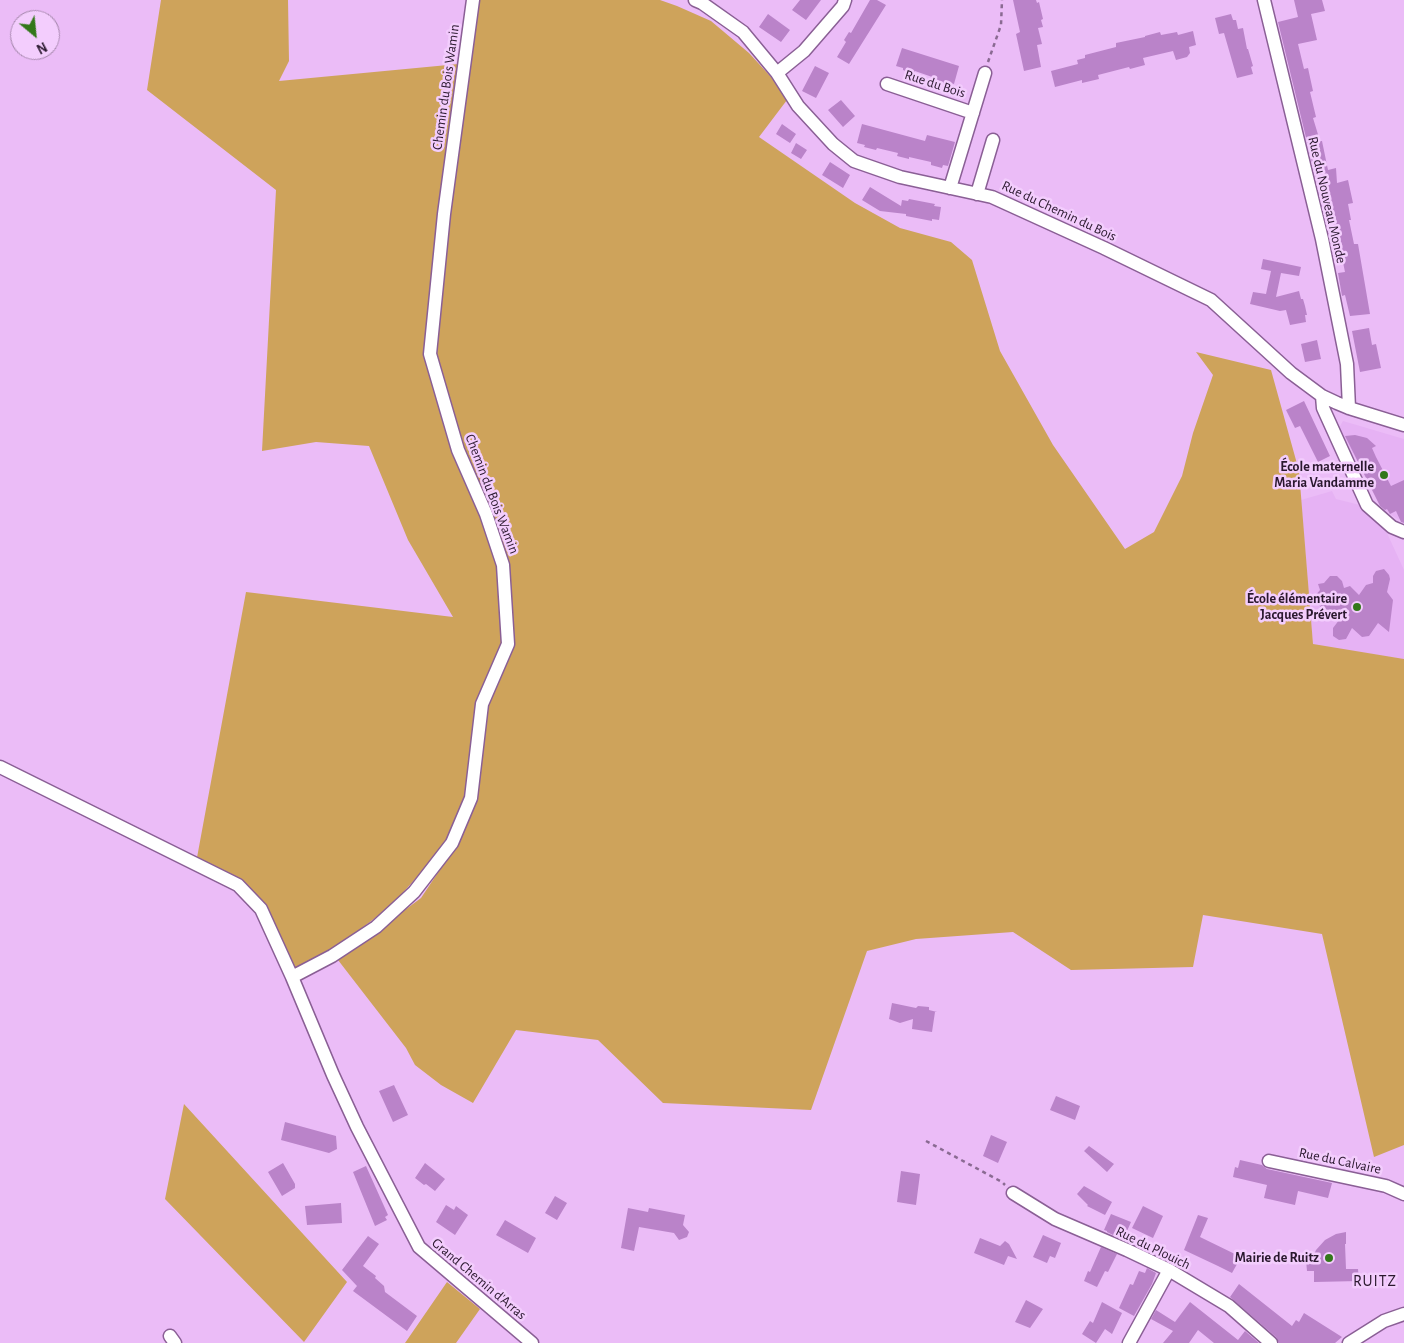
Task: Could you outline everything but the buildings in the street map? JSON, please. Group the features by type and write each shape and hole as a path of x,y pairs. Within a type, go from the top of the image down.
{"street":[{"name":"Chemin du Bois Wamin","path":"292,977 332,956 376,927 414,892 452,843 471,798 482,704 508,644 503,564 486,514 458,450 430,354 444,214 473,0"},
{"name":"Rue du Chemin du Bois","path":"694,0 702,3 744,32 777,73 798,106 833,144 854,161 900,178 992,197 1104,248 1211,300 1291,372 1322,396 1336,404 1404,425"},
{"path":"777,73 804,51 843,6 845,0"},
{"name":"Rue du Nouveau Monde","path":"1264,0 1322,239 1347,364 1349,408"},
{"name":"Rue du Bois","path":"950,188 984,73"},
{"name":"Rue du Bois","path":"887,84 973,113"},
{"path":"977,194 993,140"},
{"path":"1322,396 1323,408 1367,506 1392,527 1404,532"},
{"name":"Grand Chemin d'Arras","path":"0,767 238,885 261,909 357,1127 419,1247 532,1343"},
{"name":"Rue du Calvaire","path":"1268,1161 1386,1186 1404,1194"},
{"name":"Rue du Plouich","path":"1013,1193 1055,1220 1170,1270 1229,1306 1271,1343"},
{"path":"1129,1343 1170,1270"},
{"path":"1349,1343 1384,1320 1404,1314"}],"path":[{"path":"984,73 1000,25 1002,0"},
{"path":"926,1142 1002,1182 1013,1193"}],"shaded area":[{"path":"161,0 288,0 289,61 279,81 469,63 478,0 660,0 711,21 749,53 771,77 787,100 759,137 855,203 900,228 951,242 972,260 1000,351 1053,445 1125,549 1154,532 1182,476 1193,433 1213,375 1196,352 1271,370 1299,471 1313,644 1404,659 1404,1145 1374,1157 1322,934 1203,915 1193,967 1071,970 1013,932 916,939 867,951 811,1110 663,1103 598,1040 516,1030 473,1103 441,1085 415,1065 406,1048 338,960 421,898 455,847 477,800 486,707 500,673 490,670 475,707 466,796 448,842 392,905 328,954 293,971 260,900 225,873 196,863 246,592 453,617 408,540 369,446 316,442 262,451 276,190 147,90"},
{"name":"École maternelle Maria Vandamme","path":"1343,421 1404,439 1404,518 1399,520 1384,510 1339,428"},
{"name":"École élémentaire Jacques Prévert","path":"1332,491 1336,499 1364,506 1386,531 1404,570 1404,659 1313,645 1301,500"},
{"path":"184,1104 347,1282 304,1342 165,1199"},
{"path":"447,1282 480,1309 456,1343 405,1343"}],"place":[{"name":"École maternelle Maria Vandamme","path":"1384,475"},
{"name":"École élémentaire Jacques Prévert","path":"1357,607"},
{"name":"Mairie de Ruitz","path":"1329,1258"}],"district":[{"name":"RUITZ","path":"1375,1281"}]}
